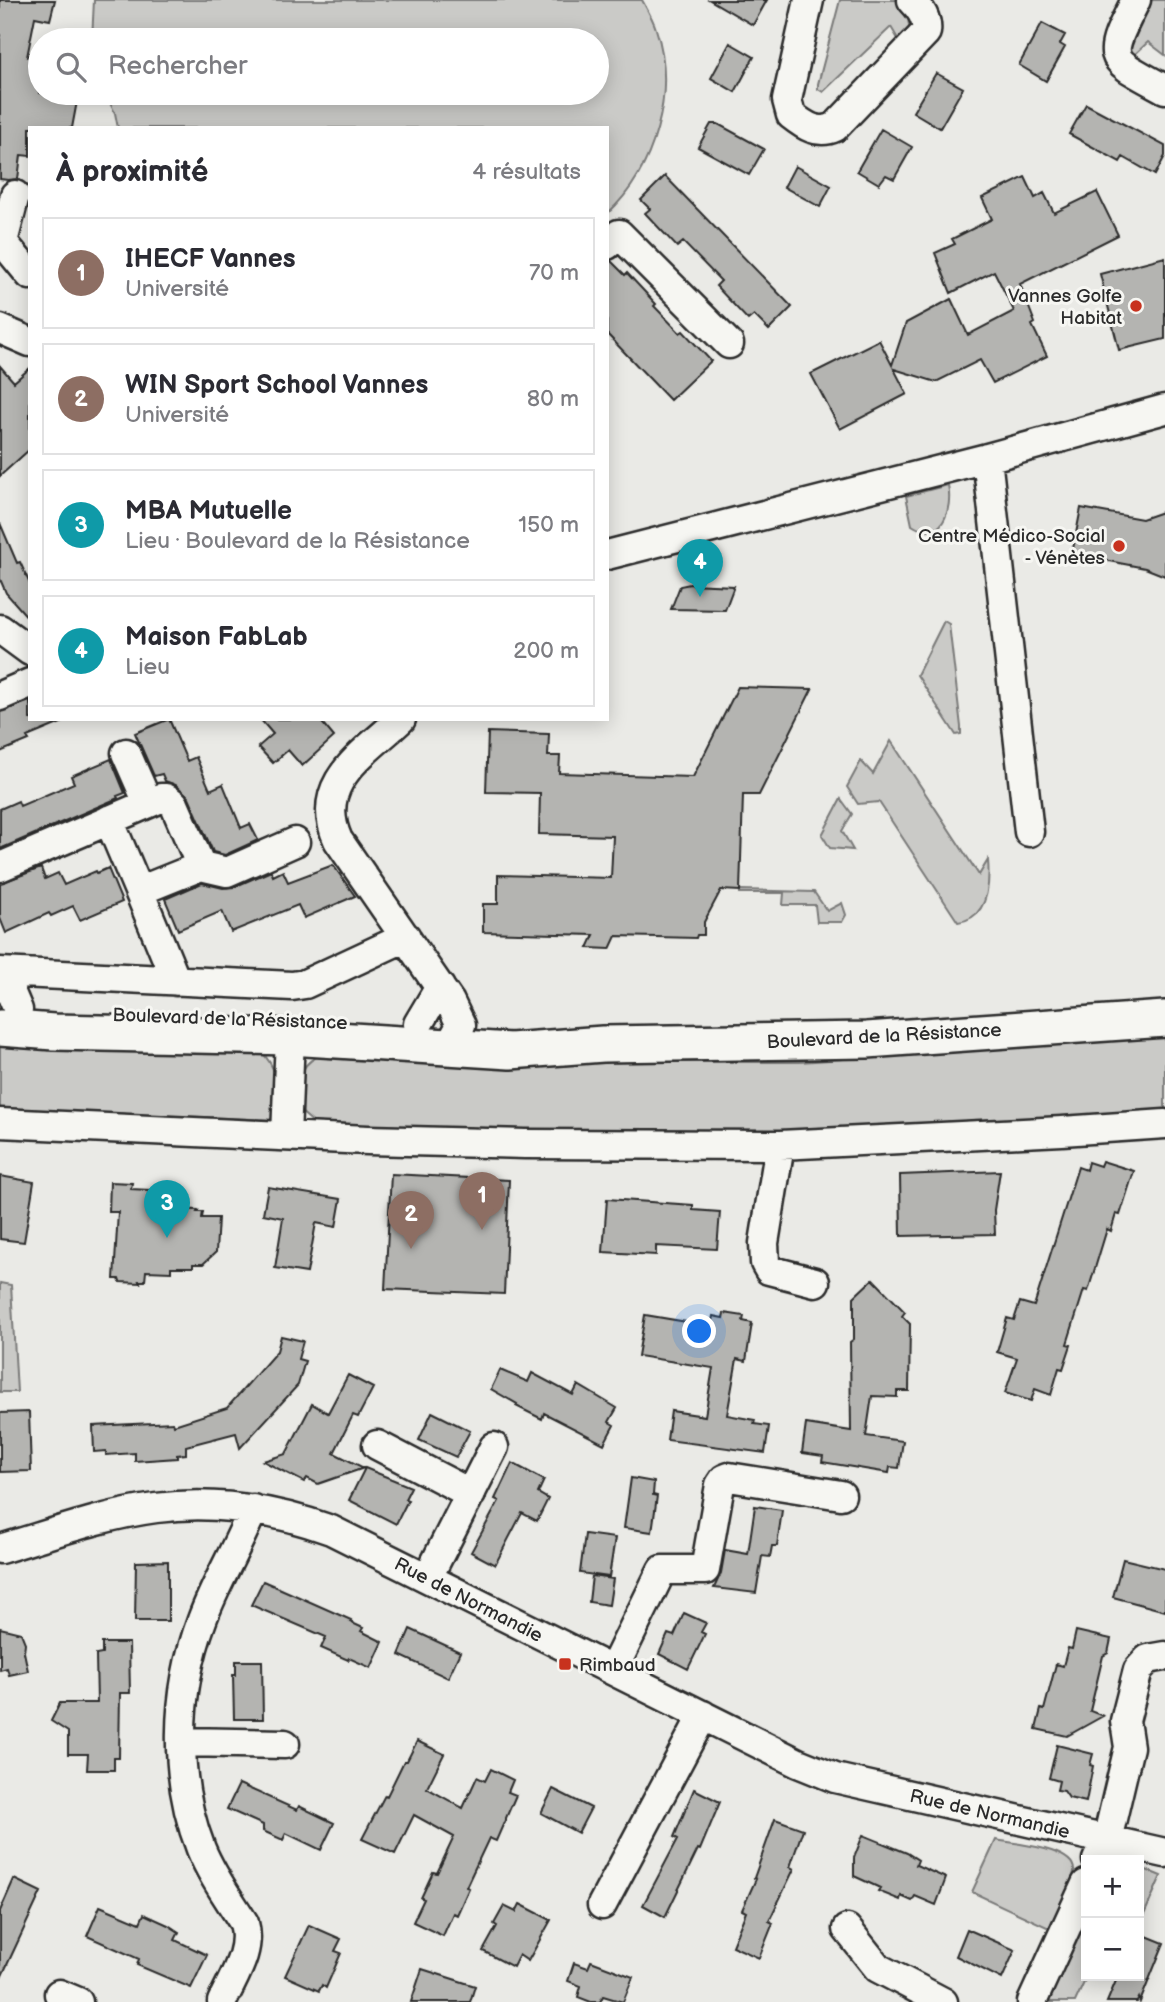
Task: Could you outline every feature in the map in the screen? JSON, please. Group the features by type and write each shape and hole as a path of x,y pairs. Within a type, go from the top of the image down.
{"main road":[{"name":"Boulevard de la Résistance","path":"6,1016 156,1012 418,1024 510,1051 603,1044 867,1040 1165,1019"},
{"name":"Boulevard de la Résistance","path":"6,1016 54,1032 290,1037 455,1036"}],"street":[{"path":"809,0 787,100 791,116 814,130 823,131 835,127 926,32 928,25 925,18 912,0"},
{"path":"1136,0 1114,42 1115,51 1124,67 1165,89"},
{"path":"15,195 2,241 28,273"},
{"path":"609,243 619,234 729,344"},
{"path":"0,329 28,341"},
{"path":"609,554 987,458 1165,409"},
{"path":"987,458 1029,832"},
{"path":"0,629 28,650"},
{"path":"0,696 28,684"},
{"path":"387,724 341,776 334,790 330,817 338,840 440,987 455,1036"},
{"path":"126,753 148,803"},
{"path":"0,867 161,798 174,804 201,866"},
{"path":"109,820 176,981"},
{"path":"139,891 201,866 227,872 295,842"},
{"path":"0,974 292,986 305,984 406,937"},
{"path":"0,974 5,979 6,1016"},
{"path":"418,1024 440,987"},
{"path":"286,1136 290,1037"},
{"path":"0,1123 525,1144 780,1145 1165,1124"},
{"path":"780,1145 764,1243 765,1263 769,1270 816,1282"},
{"path":"377,1445 471,1494"},
{"path":"428,1577 494,1447"},
{"path":"613,1670 662,1570 705,1570 720,1485 724,1479 841,1495"},
{"name":"Rue de Normandie","path":"0,1549 119,1515 184,1505 253,1509 303,1520 331,1530 428,1577 798,1763 835,1778 1102,1850 1165,1853"},
{"path":"222,2002 244,1953 246,1930 211,1871 192,1824 185,1793 182,1720 189,1670 201,1623 253,1509"},
{"path":"1102,1850 1129,1747 1125,1721 1138,1670 1148,1659 1165,1656"},
{"path":"602,1905 703,1715"},
{"path":"181,1742 285,1744"},
{"path":"1032,2002 1081,1895"},
{"path":"848,1929 878,1968 943,2002"}],"shaded area":[{"path":"94,0 642,0 655,25 662,53 662,103 649,152 638,175 609,212 609,126 118,126 111,105 609,105 609,28 93,28"},
{"path":"840,0 900,0 907,11 910,33 901,44 891,27 823,92 818,89 818,84"},
{"path":"1149,0 1165,0 1165,55 1148,42 1131,58 1127,37"},
{"path":"948,485 949,504 943,522 931,531 912,525 906,496"},
{"path":"944,621 949,624 961,727 961,734 956,735 917,675"},
{"path":"891,741 979,875 988,860 988,889 982,907 968,919 958,922 879,802 858,804 847,787 861,761 873,774"},
{"path":"841,799 852,814 842,831 853,850 830,848 822,835"},
{"path":"740,890 814,892 827,911 842,903 846,915 842,922 817,922 815,905 783,905 784,893 740,893"},
{"path":"0,1037 260,1051 275,1074 275,1120 0,1109"},
{"path":"1165,1037 1165,1109 892,1128 801,1131 558,1130 315,1124 299,1110 300,1082 304,1068 316,1057 326,1053 569,1062 800,1062"},
{"path":"0,1283 11,1285 17,1392 0,1392"},
{"path":"996,1840 1042,1848 1065,1857 1072,1863 1074,1871 1071,1883 1049,1928 972,1892"},
{"path":"1144,1869 1161,1876 1144,1915"},
{"path":"1081,1925 1081,1981 1085,1981 1075,2002 1047,2002"}],"building":[{"path":"0,0 55,0 50,20 35,17 33,28 28,28 28,105 76,105 72,126 28,126 28,156 21,155 18,179 0,179"},
{"path":"710,0 767,0 753,25"},
{"path":"1042,23 1065,35 1060,44 1065,47 1046,81 1019,65"},
{"path":"730,43 754,57 735,92 711,78"},
{"path":"936,73 963,88 940,128 913,112"},
{"path":"1086,104 1165,146 1165,156 1155,175 1123,157 1120,162 1069,134"},
{"path":"711,124 718,124 764,149 749,175 698,147"},
{"path":"881,129 912,147 894,179 886,175 879,184 857,171"},
{"path":"795,166 831,186 820,207 784,187"},
{"path":"665,176 792,307 769,330 754,315 748,320 716,286 721,281 683,242 677,247 645,213 650,209 641,200"},
{"path":"1025,177 1035,198 1044,193 1054,213 1097,192 1118,235 1020,284 1035,323 1032,325 1047,356 993,383 980,360 936,382 894,369 907,394 840,429 811,374 879,340 892,365 906,323 951,299 968,335 1014,311 994,271 951,293 935,253 955,244 952,239 992,219 982,198"},
{"name":"Vannes Golfe Habitat","path":"1165,257 1165,339 1119,350 1100,274"},
{"path":"609,261 625,275 627,273 656,304 654,306 680,333 683,331 711,361 670,400 609,336"},
{"path":"0,366 14,382 28,370 28,451 0,476"},
{"name":"Centre Médico-Social - Vénètes","path":"1081,508 1142,519 1165,511 1165,576 1145,568 1072,554"},
{"path":"0,523 17,563 20,562 28,580 28,618 6,593 0,579"},
{"path":"680,586 734,586 725,610 671,609"},
{"path":"738,687 812,689 759,795 743,795 740,891 721,890 704,922 704,935 697,935 696,938 616,936 610,949 588,948 594,935 483,932 483,904 498,904 498,875 611,878 613,836 539,834 540,793 486,792 488,732 549,734 548,756 560,756 559,773 693,777"},
{"path":"28,702 28,721 66,721 0,752 0,712"},
{"path":"170,721 187,761 196,757 210,790 223,784 241,828 250,824 258,840 225,855 213,852 189,797 176,785 165,781 162,774 154,776 135,733"},
{"path":"262,721 321,721 334,737 302,766 288,750 273,763 258,747 273,734"},
{"path":"111,759 125,793 0,849 0,809 18,801 20,806 74,783 71,776"},
{"path":"333,865 355,896 304,918 298,905 231,932 222,911 178,930 165,899 202,883 223,888 234,887 271,871 273,876 283,871 288,882"},
{"path":"41,868 45,879 58,873 64,885 108,868 122,902 80,920 73,906 51,916 49,913 6,933 0,918 0,883"},
{"path":"1102,1161 1134,1171 1120,1215 1116,1214 1111,1231 1107,1229 1088,1291 1084,1290 1067,1344 1071,1345 1063,1369 1059,1368 1051,1395 1035,1389 1031,1401 1005,1393 1017,1358 997,1352 1007,1318 1014,1320 1020,1302 1034,1306 1078,1167 1086,1170 1088,1162 1100,1166"},
{"path":"1000,1171 994,1210 995,1234 901,1236 900,1175"},
{"path":"391,1174 509,1180 504,1294 385,1289"},
{"path":"0,1176 34,1182 24,1242 0,1239"},
{"path":"110,1182 132,1183 131,1189 149,1190 149,1202 175,1203 176,1209 198,1210 197,1212 203,1212 202,1218 218,1218 216,1252 203,1264 193,1264 193,1267 171,1267 171,1272 146,1271 145,1281 139,1281 140,1283 114,1279 118,1212 109,1212"},
{"path":"268,1187 341,1199 336,1227 316,1223 307,1273 275,1268 283,1218 263,1214"},
{"path":"607,1199 693,1205 693,1210 720,1212 717,1249 656,1246 656,1255 603,1252"},
{"path":"873,1279 905,1312 902,1316 910,1324 909,1391 897,1391 897,1397 872,1396 866,1436 903,1441 899,1468 890,1467 889,1473 822,1462 823,1456 802,1453 806,1424 851,1431 850,1342 854,1339 854,1297"},
{"path":"724,1313 744,1316 743,1321 752,1323 746,1361 737,1359 727,1415 755,1420 754,1424 769,1426 765,1453 667,1440 671,1411 705,1416 713,1368 638,1356 645,1315 711,1326 713,1316 723,1318"},
{"path":"281,1336 303,1341 298,1359 305,1361 298,1385 240,1448 236,1433 186,1446 186,1454 177,1455 177,1458 135,1461 135,1453 106,1455 106,1451 94,1452 93,1426 173,1422 174,1425 227,1408 277,1351"},
{"path":"500,1370 528,1382 532,1373 573,1395 578,1385 617,1408 609,1422 614,1425 604,1444 544,1413 542,1419 491,1389"},
{"path":"348,1375 373,1388 358,1417 353,1415 334,1453 364,1468 318,1484 307,1478 304,1482 263,1461 286,1454 312,1404 328,1413"},
{"path":"29,1412 31,1471 0,1472 0,1413"},
{"path":"432,1412 470,1431 456,1457 419,1440"},
{"path":"512,1463 544,1480 538,1493 548,1499 537,1521 522,1513 495,1565 471,1552 499,1501 495,1499"},
{"path":"365,1468 411,1487 405,1499 408,1500 396,1524 349,1500"},
{"path":"631,1478 654,1482 653,1495 657,1496 652,1532 624,1528"},
{"path":"755,1506 782,1510 777,1546 772,1546 770,1557 762,1556 756,1593 714,1588 721,1573 725,1550 748,1554"},
{"path":"585,1534 615,1538 609,1577 580,1573"},
{"path":"1123,1559 1165,1569 1165,1611 1113,1597"},
{"path":"168,1561 168,1621 135,1621 136,1562"},
{"path":"592,1576 613,1579 609,1605 589,1602"},
{"path":"263,1581 351,1620 350,1622 363,1628 361,1631 383,1642 371,1668 321,1648 326,1637 251,1605"},
{"path":"684,1613 706,1623 701,1632 705,1634 688,1669 659,1654 668,1634 674,1636"},
{"path":"0,1628 21,1633 25,1643 28,1671 9,1675 7,1668 0,1670"},
{"path":"410,1629 460,1652 448,1678 399,1655"},
{"path":"1076,1631 1111,1639 1108,1653 1103,1656 1090,1711 1103,1716 1067,1736 1036,1729 1056,1664 1063,1666 1068,1648 1072,1649"},
{"path":"102,1643 129,1643 130,1693 120,1693 119,1758 114,1758 114,1770 87,1770 88,1754 68,1754 68,1732 51,1721 60,1703 97,1703 96,1655 102,1654"},
{"path":"236,1661 262,1661 263,1719 234,1719 233,1675 236,1675"},
{"path":"417,1741 444,1754 427,1788 463,1808 477,1777 485,1781 491,1769 513,1780 508,1792 516,1795 496,1841 489,1838 466,1887 469,1888 457,1915 453,1913 443,1936 413,1922 433,1872 437,1873 454,1837 414,1815 395,1854 362,1839"},
{"path":"1057,1745 1093,1754 1086,1802 1069,1798 1064,1791 1057,1790 1059,1781 1049,1778"},
{"path":"239,1784 297,1810 299,1806 334,1823 321,1850 286,1833 283,1840 263,1831 263,1825 227,1809"},
{"path":"553,1789 591,1808 578,1833 541,1813"},
{"path":"694,1789 720,1802 700,1850 698,1849 665,1917 643,1905 678,1839 674,1837"},
{"path":"775,1819 803,1829 790,1867 794,1869 769,1921 773,1923 759,1958 732,1946 746,1912 742,1910 756,1879 754,1878"},
{"path":"863,1835 907,1853 918,1860 916,1865 946,1878 936,1905 915,1896 912,1901 901,1896 900,1900 878,1891 880,1888 854,1876 854,1858"},
{"path":"14,1879 41,1892 0,1980 0,1911"},
{"path":"520,1904 551,1920 528,1961 519,1955 513,1967 483,1951 497,1926 494,1924 504,1906 516,1912"},
{"path":"100,1906 140,1923 144,1914 179,1932 175,1940 207,1955 191,1988 137,1965 139,1959 87,1936"},
{"path":"309,1925 341,1939 335,1951 341,1953 326,1988 322,1985 319,1991 285,1976"},
{"path":"967,1929 1015,1950 1002,1979 956,1956"},
{"path":"1144,1935 1164,1943 1140,2002 1139,1998 1137,2002 1107,2002 1116,1981 1144,1981"},
{"path":"591,1961 633,1977 623,2002 603,1996 600,2002 578,1997 581,1986 568,1981 574,1963 588,1968"},
{"path":"422,1969 475,1986 470,2002 411,2002"}],"place":[{"name":"Vannes Golfe Habitat","path":"1136,306"},
{"name":"Centre Médico-Social - Vénètes","path":"1119,546"},
{"name":"Maison FabLab","path":"700,597"},
{"name":"IHECF Vannes","path":"482,1230"},
{"name":"MBA Mutuelle","path":"167,1238"},
{"name":"WIN Sport School Vannes","path":"411,1249"},
{"name":"Rimbaud","path":"565,1664"}]}
